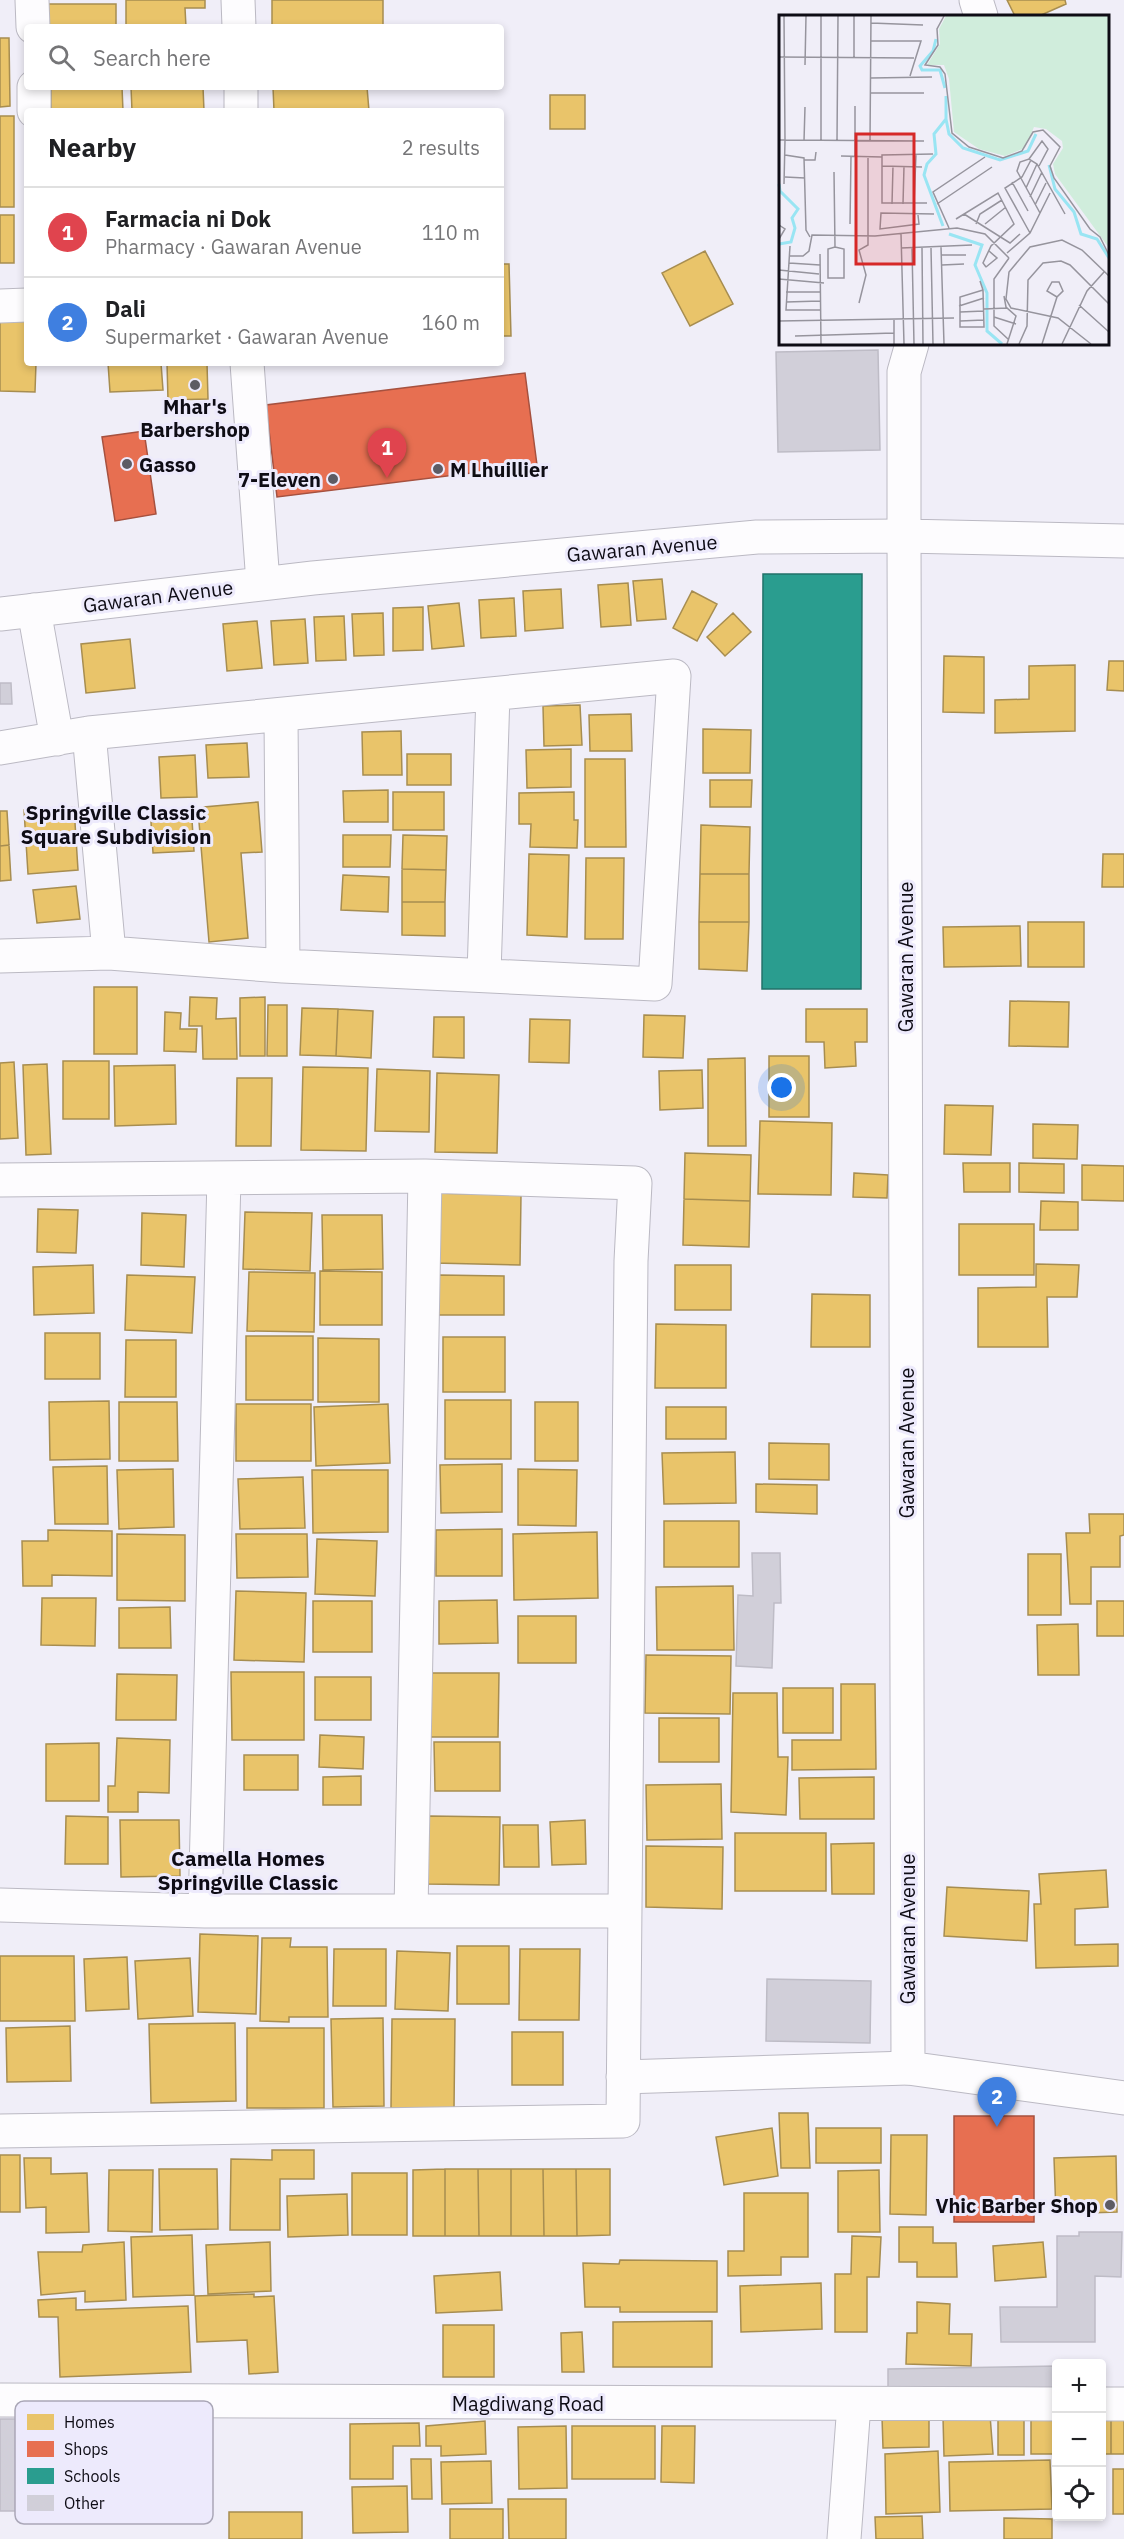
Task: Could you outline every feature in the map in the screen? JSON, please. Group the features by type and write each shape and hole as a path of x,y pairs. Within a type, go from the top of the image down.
{"street":[{"path":"32,0 33,24"},
{"path":"238,0 239,24"},
{"path":"976,0 981,15"},
{"path":"34,90 34,108"},
{"path":"241,90 241,108"},
{"path":"0,306 24,305"},
{"path":"912,345 904,372 904,536 1124,541"},
{"path":"247,366 263,584"},
{"name":"Gawaran Avenue","path":"0,614 263,584 757,537 904,536 908,2068"},
{"path":"34,610 57,739"},
{"path":"0,748 89,733 674,676 655,984 284,966 109,953 0,956"},
{"path":"484,974 493,694"},
{"path":"281,716 284,966"},
{"path":"89,733 109,953"},
{"path":"411,1911 425,1176"},
{"path":"0,1180 425,1176 634,1183 631,1261 623,2121 0,2131"},
{"path":"205,1911 224,1178"},
{"path":"0,1905 205,1911 625,1911"},
{"path":"623,2077 908,2068 1124,2098"},
{"name":"Magdiwang Road","path":"0,2400 1052,2404"},
{"path":"843,2539 854,2404"},
{"path":"1106,2404 1124,2404"}],"building: Homes":[{"path":"126,0 205,0 205,8 185,8 186,24 126,24"},
{"path":"272,0 383,0 383,24 272,24"},
{"path":"1007,0 1065,0 1066,4 1041,15 1014,15"},
{"path":"44,4 116,4 116,24 44,24"},
{"path":"0,38 9,38 10,106 0,107"},
{"path":"51,90 122,90 123,108 51,108"},
{"path":"131,90 203,90 204,108 132,108"},
{"path":"273,90 367,90 369,108 274,108"},
{"path":"550,95 585,95 585,129 550,129"},
{"path":"0,116 14,116 14,207 0,207"},
{"path":"0,215 14,215 14,263 0,263"},
{"path":"705,251 733,304 690,326 662,273"},
{"path":"504,264 509,264 511,336 504,336"},
{"path":"0,318 24,319 24,366 36,366 35,392 0,391"},
{"path":"108,366 161,366 163,390 110,392"},
{"path":"167,366 207,366 208,399 168,400"},
{"path":"662,579 666,619 637,621 633,581"},
{"path":"628,583 631,625 601,627 598,585"},
{"path":"561,589 563,628 525,631 523,591"},
{"path":"692,591 717,604 697,641 673,628"},
{"path":"514,598 516,636 481,638 479,600"},
{"path":"459,603 464,646 432,649 428,606"},
{"path":"423,607 423,650 393,651 393,608"},
{"path":"383,613 384,655 354,656 352,614"},
{"path":"733,613 751,632 725,656 707,637"},
{"path":"344,616 346,660 316,661 314,617"},
{"path":"305,619 308,663 274,665 271,621"},
{"path":"257,621 262,668 227,671 223,624"},
{"path":"130,639 135,688 86,693 81,644"},
{"path":"944,656 984,657 984,713 943,712"},
{"path":"1109,661 1124,661 1124,691 1107,690"},
{"path":"1075,665 1075,731 995,733 995,700 1029,699 1029,666"},
{"path":"580,705 582,745 544,746 543,706"},
{"path":"631,714 632,751 590,751 589,715"},
{"path":"703,729 751,730 750,773 703,773"},
{"path":"401,731 402,775 363,775 362,732"},
{"path":"247,743 249,777 208,778 206,745"},
{"path":"571,749 571,787 527,788 526,750"},
{"path":"407,754 451,754 451,785 407,785"},
{"path":"195,755 197,797 161,798 159,757"},
{"path":"585,759 625,759 626,847 585,847"},
{"path":"710,780 752,780 751,807 710,807"},
{"path":"388,790 388,822 344,822 343,791"},
{"path":"393,792 444,792 444,830 393,830"},
{"path":"574,792 574,820 578,820 577,848 530,847 531,824 519,824 519,793"},
{"path":"258,802 262,852 241,853 248,938 209,942 199,822 205,822 204,807"},
{"path":"74,807 78,870 28,874 24,810"},
{"path":"0,811 7,811 9,845 0,846"},
{"path":"192,820 194,851 153,853 151,822"},
{"path":"701,825 750,827 749,874 700,874"},
{"path":"343,835 391,835 390,867 343,867"},
{"path":"403,835 447,836 446,870 402,869"},
{"path":"9,845 11,880 0,881 0,846"},
{"path":"529,854 569,855 567,937 527,935"},
{"path":"1103,854 1124,854 1124,887 1102,887"},
{"path":"586,858 624,858 623,939 585,939"},
{"path":"402,869 446,870 445,902 402,902"},
{"path":"700,874 749,874 749,922 699,922"},
{"path":"343,875 389,877 388,912 341,910"},
{"path":"76,886 80,919 37,923 33,890"},
{"path":"402,902 445,902 445,936 402,935"},
{"path":"699,922 749,922 747,971 699,969"},
{"path":"1028,922 1084,922 1084,967 1028,967"},
{"path":"1020,926 1021,966 944,967 943,927"},
{"path":"94,987 137,987 137,1054 94,1054"},
{"path":"190,997 217,998 216,1019 236,1018 237,1059 203,1059 202,1026 189,1026"},
{"path":"265,997 265,1056 240,1056 240,998"},
{"path":"1010,1001 1069,1002 1068,1047 1009,1046"},
{"path":"268,1005 287,1005 287,1056 267,1056"},
{"path":"302,1008 338,1009 336,1056 300,1055"},
{"path":"338,1009 373,1011 371,1058 336,1056"},
{"path":"806,1009 867,1009 867,1042 855,1042 856,1066 825,1068 824,1042 806,1042"},
{"path":"165,1012 181,1013 180,1029 197,1029 196,1052 164,1051"},
{"path":"644,1015 685,1016 683,1058 643,1057"},
{"path":"434,1017 464,1017 464,1058 433,1057"},
{"path":"530,1019 570,1020 569,1063 529,1062"},
{"path":"769,1056 809,1056 809,1117 769,1117"},
{"path":"745,1058 746,1146 708,1146 708,1059"},
{"path":"63,1061 109,1061 109,1119 63,1119"},
{"path":"14,1062 18,1138 0,1139 0,1063"},
{"path":"47,1064 51,1154 26,1155 23,1065"},
{"path":"175,1065 176,1124 115,1126 114,1066"},
{"path":"303,1067 368,1068 366,1151 301,1150"},
{"path":"377,1069 430,1071 429,1132 375,1131"},
{"path":"702,1070 703,1108 660,1110 659,1071"},
{"path":"437,1073 499,1075 497,1153 435,1152"},
{"path":"237,1078 272,1078 271,1146 236,1146"},
{"path":"945,1105 993,1106 991,1155 944,1154"},
{"path":"760,1121 832,1123 831,1195 758,1194"},
{"path":"1033,1124 1078,1125 1077,1159 1033,1158"},
{"path":"685,1153 751,1155 750,1201 684,1199"},
{"path":"963,1163 1010,1163 1010,1192 964,1192"},
{"path":"1019,1163 1064,1164 1064,1193 1019,1192"},
{"path":"1082,1165 1124,1166 1124,1201 1082,1200"},
{"path":"854,1173 888,1175 887,1198 853,1197"},
{"path":"434,1193 521,1195 520,1265 434,1263"},
{"path":"684,1199 750,1201 749,1247 683,1245"},
{"path":"1041,1201 1078,1202 1078,1230 1040,1230"},
{"path":"38,1209 78,1210 76,1253 37,1252"},
{"path":"245,1212 312,1213 310,1271 243,1269"},
{"path":"142,1213 186,1215 184,1267 141,1265"},
{"path":"322,1215 382,1215 383,1269 323,1270"},
{"path":"959,1224 1034,1224 1034,1275 959,1275"},
{"path":"1036,1264 1079,1265 1077,1297 1047,1297 1048,1347 978,1347 978,1288 1036,1287"},
{"path":"93,1265 94,1313 34,1315 33,1267"},
{"path":"675,1265 731,1265 731,1310 675,1310"},
{"path":"320,1271 382,1272 382,1325 320,1325"},
{"path":"249,1272 315,1273 314,1332 247,1331"},
{"path":"127,1275 195,1277 192,1333 125,1330"},
{"path":"439,1275 504,1276 504,1315 438,1315"},
{"path":"812,1294 870,1295 870,1347 811,1347"},
{"path":"656,1324 726,1325 726,1388 655,1388"},
{"path":"45,1333 100,1333 100,1379 45,1379"},
{"path":"246,1336 313,1336 313,1400 246,1400"},
{"path":"443,1337 505,1337 505,1392 443,1392"},
{"path":"318,1338 379,1339 379,1402 318,1402"},
{"path":"126,1340 176,1340 176,1397 125,1397"},
{"path":"445,1400 511,1400 511,1459 445,1459"},
{"path":"109,1401 110,1459 50,1460 49,1402"},
{"path":"119,1402 177,1402 178,1461 119,1461"},
{"path":"535,1402 578,1402 578,1461 535,1461"},
{"path":"236,1404 311,1404 311,1461 236,1461"},
{"path":"388,1404 390,1463 316,1466 314,1407"},
{"path":"666,1407 726,1407 726,1439 666,1439"},
{"path":"769,1443 829,1444 829,1480 769,1479"},
{"path":"735,1452 736,1503 664,1504 662,1453"},
{"path":"502,1464 502,1512 441,1513 440,1465"},
{"path":"107,1466 108,1524 55,1524 53,1467"},
{"path":"173,1469 174,1527 119,1529 117,1470"},
{"path":"518,1469 577,1470 576,1526 518,1525"},
{"path":"312,1470 388,1470 388,1532 313,1533"},
{"path":"303,1477 305,1528 240,1529 238,1479"},
{"path":"756,1484 817,1485 817,1514 756,1512"},
{"path":"1089,1514 1124,1514 1124,1535 1120,1536 1120,1567 1091,1567 1091,1604 1070,1604 1066,1533 1090,1533"},
{"path":"664,1521 739,1521 739,1567 664,1567"},
{"path":"502,1529 502,1576 436,1576 436,1530"},
{"path":"48,1530 112,1531 112,1576 52,1575 52,1586 23,1586 22,1541 48,1541"},
{"path":"597,1532 598,1598 514,1600 513,1534"},
{"path":"117,1534 185,1535 185,1601 117,1600"},
{"path":"236,1534 307,1534 308,1577 237,1578"},
{"path":"317,1539 377,1541 375,1596 315,1594"},
{"path":"1028,1554 1061,1554 1061,1615 1028,1615"},
{"path":"733,1586 734,1650 657,1650 656,1587"},
{"path":"236,1591 306,1593 304,1662 234,1660"},
{"path":"42,1598 96,1598 95,1646 41,1645"},
{"path":"497,1600 498,1643 439,1644 439,1601"},
{"path":"313,1601 372,1601 372,1652 313,1652"},
{"path":"1097,1601 1124,1601 1124,1636 1097,1636"},
{"path":"170,1607 171,1648 119,1648 119,1608"},
{"path":"518,1616 576,1616 576,1663 518,1663"},
{"path":"1078,1624 1079,1675 1038,1675 1037,1625"},
{"path":"646,1655 731,1656 730,1714 645,1713"},
{"path":"231,1672 304,1672 304,1740 232,1740"},
{"path":"427,1673 499,1673 498,1737 426,1737"},
{"path":"117,1674 177,1675 176,1720 116,1720"},
{"path":"315,1677 371,1677 371,1720 315,1720"},
{"path":"841,1684 875,1684 876,1769 792,1770 792,1740 841,1740"},
{"path":"783,1688 833,1688 833,1733 783,1733"},
{"path":"733,1693 777,1693 778,1757 788,1757 786,1815 731,1812"},
{"path":"659,1718 719,1718 719,1762 659,1762"},
{"path":"320,1735 364,1737 363,1769 319,1767"},
{"path":"117,1738 170,1740 169,1793 138,1792 138,1812 108,1812 108,1786 115,1786"},
{"path":"434,1742 500,1742 500,1791 435,1791"},
{"path":"99,1743 99,1801 46,1801 46,1744"},
{"path":"244,1755 298,1755 298,1790 244,1790"},
{"path":"361,1776 361,1805 323,1805 323,1777"},
{"path":"874,1777 874,1819 800,1819 799,1778"},
{"path":"721,1784 722,1839 647,1840 646,1785"},
{"path":"66,1816 108,1817 108,1864 65,1864"},
{"path":"429,1816 500,1817 499,1885 427,1884"},
{"path":"120,1820 179,1820 180,1876 121,1877"},
{"path":"585,1820 586,1864 552,1865 550,1822"},
{"path":"503,1825 538,1825 539,1867 504,1867"},
{"path":"735,1833 826,1833 826,1891 735,1891"},
{"path":"874,1843 874,1894 832,1894 831,1844"},
{"path":"646,1846 723,1847 722,1909 646,1907"},
{"path":"1106,1870 1108,1907 1075,1909 1075,1945 1118,1944 1118,1966 1036,1968 1034,1904 1041,1904 1039,1874"},
{"path":"947,1887 1029,1891 1027,1941 944,1936"},
{"path":"200,1934 258,1936 256,2014 198,2012"},
{"path":"262,1938 291,1938 290,1947 327,1947 328,2017 289,2017 289,2022 260,2021"},
{"path":"457,1946 509,1946 509,2004 457,2004"},
{"path":"334,1949 386,1949 386,2006 333,2006"},
{"path":"520,1949 580,1949 579,2020 519,2020"},
{"path":"397,1951 450,1953 448,2011 395,2009"},
{"path":"0,1956 74,1956 75,2021 0,2021"},
{"path":"127,1957 129,2009 86,2011 84,1959"},
{"path":"190,1958 193,2016 138,2019 135,1961"},
{"path":"383,2018 384,2106 333,2107 331,2019"},
{"path":"392,2019 455,2019 454,2109 391,2108"},
{"path":"235,2023 236,2101 151,2103 149,2024"},
{"path":"70,2026 71,2081 7,2082 6,2028"},
{"path":"247,2028 324,2028 324,2108 247,2108"},
{"path":"512,2032 563,2032 563,2085 512,2085"},
{"path":"779,2113 808,2113 810,2168 781,2168"},
{"path":"772,2128 778,2176 724,2185 716,2137"},
{"path":"816,2128 881,2128 881,2163 816,2163"},
{"path":"891,2135 927,2135 926,2215 890,2214"},
{"path":"272,2150 314,2150 314,2179 280,2179 280,2230 230,2230 231,2159 272,2160"},
{"path":"0,2155 20,2155 20,2212 0,2212"},
{"path":"1116,2156 1117,2212 1056,2214 1054,2158"},
{"path":"24,2158 51,2158 51,2174 87,2173 89,2232 46,2233 46,2207 26,2208"},
{"path":"159,2169 217,2169 218,2229 160,2230"},
{"path":"445,2169 478,2169 479,2236 445,2236"},
{"path":"445,2169 445,2236 413,2236 413,2170"},
{"path":"478,2169 511,2169 511,2236 479,2236"},
{"path":"511,2169 543,2169 544,2236 511,2236"},
{"path":"543,2169 576,2169 577,2236 544,2236"},
{"path":"576,2169 610,2169 610,2235 577,2236"},
{"path":"109,2170 153,2170 152,2232 108,2231"},
{"path":"879,2170 880,2232 838,2232 838,2171"},
{"path":"352,2173 407,2173 407,2235 352,2235"},
{"path":"744,2193 808,2193 808,2257 781,2257 781,2275 728,2276 728,2251 744,2251"},
{"path":"347,2194 348,2235 288,2237 287,2196"},
{"path":"899,2227 933,2227 933,2243 956,2243 957,2277 917,2277 917,2262 899,2262"},
{"path":"192,2235 194,2295 133,2297 131,2237"},
{"path":"852,2236 881,2237 879,2277 867,2277 867,2332 835,2332 835,2274 851,2274"},
{"path":"124,2242 126,2300 85,2302 85,2291 41,2295 38,2252 82,2252 83,2245"},
{"path":"270,2242 271,2291 208,2294 206,2245"},
{"path":"1043,2242 1046,2277 995,2281 993,2246"},
{"path":"620,2260 717,2261 717,2312 620,2312 620,2307 585,2307 583,2263 619,2264"},
{"path":"500,2272 502,2310 436,2313 434,2276"},
{"path":"821,2283 822,2329 741,2332 740,2286"},
{"path":"254,2294 254,2297 274,2296 278,2372 249,2374 247,2340 197,2342 195,2296"},
{"path":"76,2298 76,2310 188,2306 191,2372 60,2377 58,2317 39,2317 38,2300"},
{"path":"917,2302 950,2304 949,2334 972,2334 971,2366 906,2364 907,2333 917,2333"},
{"path":"712,2321 712,2367 613,2367 613,2322"},
{"path":"443,2325 494,2325 494,2377 443,2377"},
{"path":"582,2332 584,2372 562,2372 561,2333"},
{"path":"998,2414 1024,2414 1024,2455 998,2455"},
{"path":"990,2415 993,2454 944,2456 943,2417"},
{"path":"929,2416 929,2447 883,2448 882,2417"},
{"path":"1031,2417 1052,2417 1052,2454 1031,2454"},
{"path":"1106,2417 1111,2417 1111,2454 1106,2454"},
{"path":"1111,2417 1124,2417 1124,2454 1111,2454"},
{"path":"485,2421 486,2454 441,2456 441,2446 426,2446 426,2426"},
{"path":"419,2423 420,2446 393,2446 393,2479 350,2479 350,2424"},
{"path":"566,2426 567,2488 519,2489 518,2427"},
{"path":"572,2426 655,2426 655,2479 572,2479"},
{"path":"662,2426 695,2426 694,2483 661,2482"},
{"path":"938,2451 940,2512 886,2514 885,2454"},
{"path":"411,2459 431,2459 432,2499 412,2499"},
{"path":"1050,2460 1052,2509 950,2511 949,2462"},
{"path":"491,2461 492,2503 442,2504 441,2462"},
{"path":"1113,2469 1124,2469 1124,2514 1113,2514"},
{"path":"407,2486 408,2532 353,2533 352,2487"},
{"path":"508,2499 566,2499 566,2539 509,2539"},
{"path":"450,2509 503,2509 503,2539 450,2539"},
{"path":"229,2512 302,2512 302,2539 229,2539"},
{"path":"922,2516 923,2539 876,2539 875,2517"},
{"path":"1004,2518 1052,2519 1052,2539 1004,2539"}],"building: Shops":[{"path":"525,373 537,465 277,497 266,405"},
{"name":"Gasso","path":"144,431 156,514 115,521 102,437"},
{"path":"954,2116 1034,2116 1034,2222 954,2222"}],"building: Schools":[{"path":"763,574 862,574 861,989 762,989"}],"building: Other":[{"path":"878,350 880,450 778,452 776,352"},
{"path":"0,683 11,683 12,704 0,704"},
{"path":"752,1553 780,1553 781,1603 774,1603 772,1668 736,1666 738,1595 753,1596"},
{"path":"767,1979 871,1981 870,2043 766,2041"},
{"path":"1079,2232 1122,2232 1121,2277 1095,2276 1095,2342 1001,2342 1000,2307 1057,2307 1057,2236 1079,2236"},
{"path":"1052,2366 1052,2393 888,2394 888,2369"},
{"path":"0,2419 15,2419 15,2511 0,2511"}],"place":[{"name":"Mhar's Barbershop","path":"195,385"},
{"name":"Gasso","path":"127,464"},
{"name":"M Lhuillier","path":"438,469"},
{"name":"Farmacia ni Dok","path":"387,478"},
{"name":"7-Eleven","path":"333,479"},
{"name":"Dali","path":"997,2127"},
{"name":"Vhic Barber Shop","path":"1110,2205"}],"district":[{"name":"Springville Classic Square Subdivision","path":"116,824"},
{"name":"Camella Homes Springville Classic","path":"248,1870"}]}
